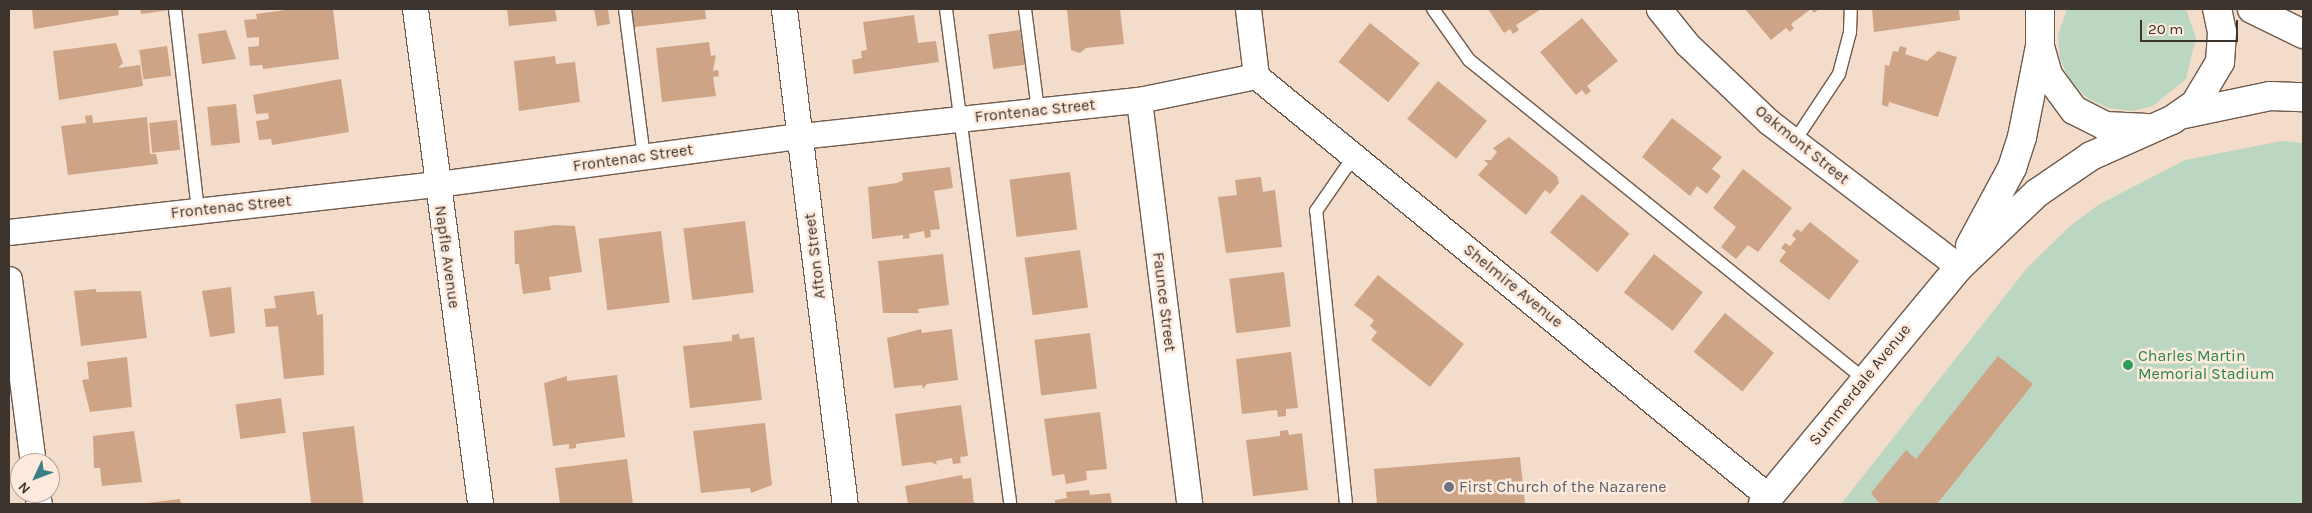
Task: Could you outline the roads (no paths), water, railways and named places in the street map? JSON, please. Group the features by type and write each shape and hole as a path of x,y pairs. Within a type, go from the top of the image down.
{"street":[{"name":"Napfle Avenue","path":"415,9 480,504"},
{"name":"Afton Street","path":"784,9 845,504"},
{"path":"1248,9 1256,76"},
{"name":"Oakmont Street","path":"1659,9 1687,44 1794,142 1959,267"},
{"name":"Summerdale Avenue","path":"1766,501 1864,379 1959,267 2070,169 2177,117 2207,90 2220,62 2222,32 2217,9"},
{"path":"2252,9 2303,34"},
{"path":"2042,22 2058,92 2087,118 2128,130 2270,96 2303,97"},
{"name":"Summerdale Avenue","path":"1959,267 2012,168 2042,22"},
{"name":"Frontenac Street","path":"9,232 438,184 800,136 1139,100 1256,76"},
{"name":"Shelmire Avenue","path":"1256,76 1766,501"},
{"name":"Faunce Street","path":"1139,100 1189,504"},
{"path":"9,279 32,453"}],"lane":[{"path":"175,9 198,211"},
{"path":"625,9 644,157"},
{"path":"946,9 1010,504"},
{"path":"1025,9 1038,110"},
{"path":"1433,9 1469,60 1864,379"},
{"path":"1794,142 1839,74 1850,32 1851,9"},
{"path":"1346,504 1316,211 1354,156"}],"place":[{"name":"Charles Martin Memorial Stadium","path":"2128,365"},
{"name":"First Church of the Nazarene","path":"1449,487"}]}
